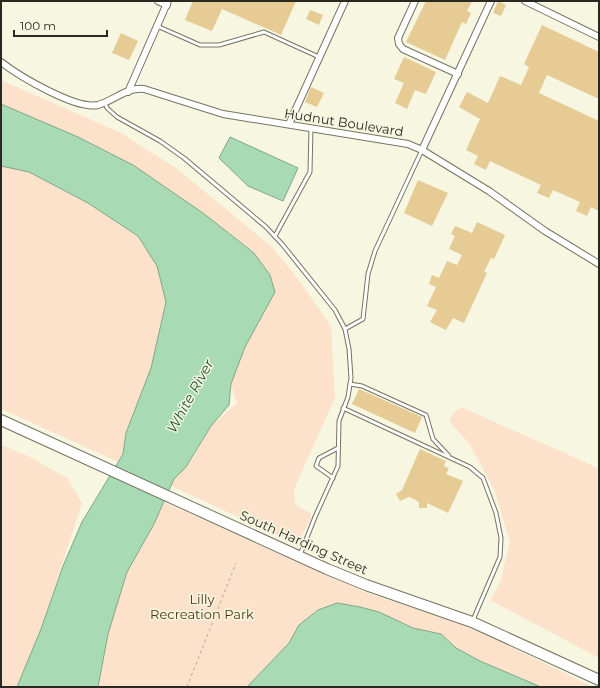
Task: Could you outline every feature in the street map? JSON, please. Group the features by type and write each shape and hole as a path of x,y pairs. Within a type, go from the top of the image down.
{"main road":[{"name":"South Harding Street","path":"1,420 358,582 472,622 599,680"}],"street":[{"path":"128,92 168,3 158,1"},
{"path":"289,124 345,1"},
{"path":"415,1 398,38 399,44 403,49 458,74"},
{"path":"422,150 491,1"},
{"path":"525,1 599,37"},
{"name":"Hudnut Boulevard","path":"1,62 29,82 81,104 92,106 105,103 128,92 144,89 223,114 397,141 422,150 489,191 545,231 599,264"}],"lane":[{"path":"157,26 200,45 219,45 264,32 319,56"},
{"path":"105,103 107,108 117,116 160,141 184,158 275,236 335,310 345,329 349,349 350,384 339,421 338,466 315,517 300,556"},
{"path":"275,236 310,172 311,127"},
{"path":"345,329 363,319 368,274 375,251 422,150"},
{"path":"350,384 362,386 426,415 433,439 451,458"},
{"path":"343,408 470,467 483,478 496,514 501,538 500,558 472,622"},
{"path":"333,478 316,466 319,458 338,448"}],"path":[{"path":"187,687 236,563"}],"green space":[{"path":"1,80 121,133 176,168 272,247 295,275 331,326 335,398 294,489 295,505 310,513 311,518 298,542 293,542 171,486 174,479 193,458 211,426 237,403 231,384 245,347 275,292 270,275 254,252 203,213 133,165 78,137 1,104"},
{"path":"1,166 29,172 88,203 138,236 157,266 166,302 151,368 126,433 123,454 119,462 1,409"},
{"path":"462,407 599,469 599,658 490,600 500,583 510,542 494,489 470,445 449,421 455,411"},
{"path":"1,445 28,456 67,478 82,503 41,629 17,687 1,687"},
{"name":"Lilly Recreation Park","path":"164,502 367,593 438,616 487,635 593,687 98,687 108,634 127,572"}],"water":[{"name":"White River","path":"1,104 78,137 133,165 203,213 254,253 270,275 275,292 245,347 231,384 229,405 211,426 186,467 174,479 154,524 127,572 108,634 98,687 17,687 41,629 63,566 82,522 123,454 126,433 151,368 166,302 157,266 138,236 88,203 29,172 1,166"},
{"path":"230,137 298,168 283,201 248,186 219,158"},
{"path":"337,603 379,612 413,628 441,634 456,648 480,661 541,687 247,687 289,643 299,625 318,610"}],"building":[{"path":"193,1 296,1 281,35 222,9 212,31 185,20"},
{"path":"426,1 472,1 467,11 471,13 466,24 462,22 445,60 406,42"},
{"path":"498,1 506,5 501,16 493,13"},
{"path":"310,10 323,15 319,25 306,19"},
{"path":"542,25 599,52 599,99 547,75 539,93 599,121 599,211 591,207 587,216 576,211 580,202 553,190 549,198 537,193 541,185 490,161 486,170 474,164 478,156 466,150 480,119 459,107 467,92 488,103 500,76 521,85 529,67 524,64"},
{"path":"121,33 138,41 129,60 112,53"},
{"path":"404,57 436,72 426,94 415,90 407,109 395,103 404,83 394,79"},
{"path":"311,87 324,93 317,107 305,102"},
{"path":"418,180 448,193 432,226 404,213"},
{"path":"477,222 505,235 494,259 491,258 484,272 487,273 464,323 453,318 446,330 430,322 437,310 427,306 436,287 429,284 432,275 439,278 447,261 457,265 462,255 449,249 455,236 451,234 455,226 472,233"},
{"path":"359,389 422,417 415,433 352,404"},
{"path":"420,449 446,461 444,466 449,468 446,474 463,481 448,513 427,503 427,508 419,508 419,503 416,500 409,497 400,501 396,494 402,490"}]}
